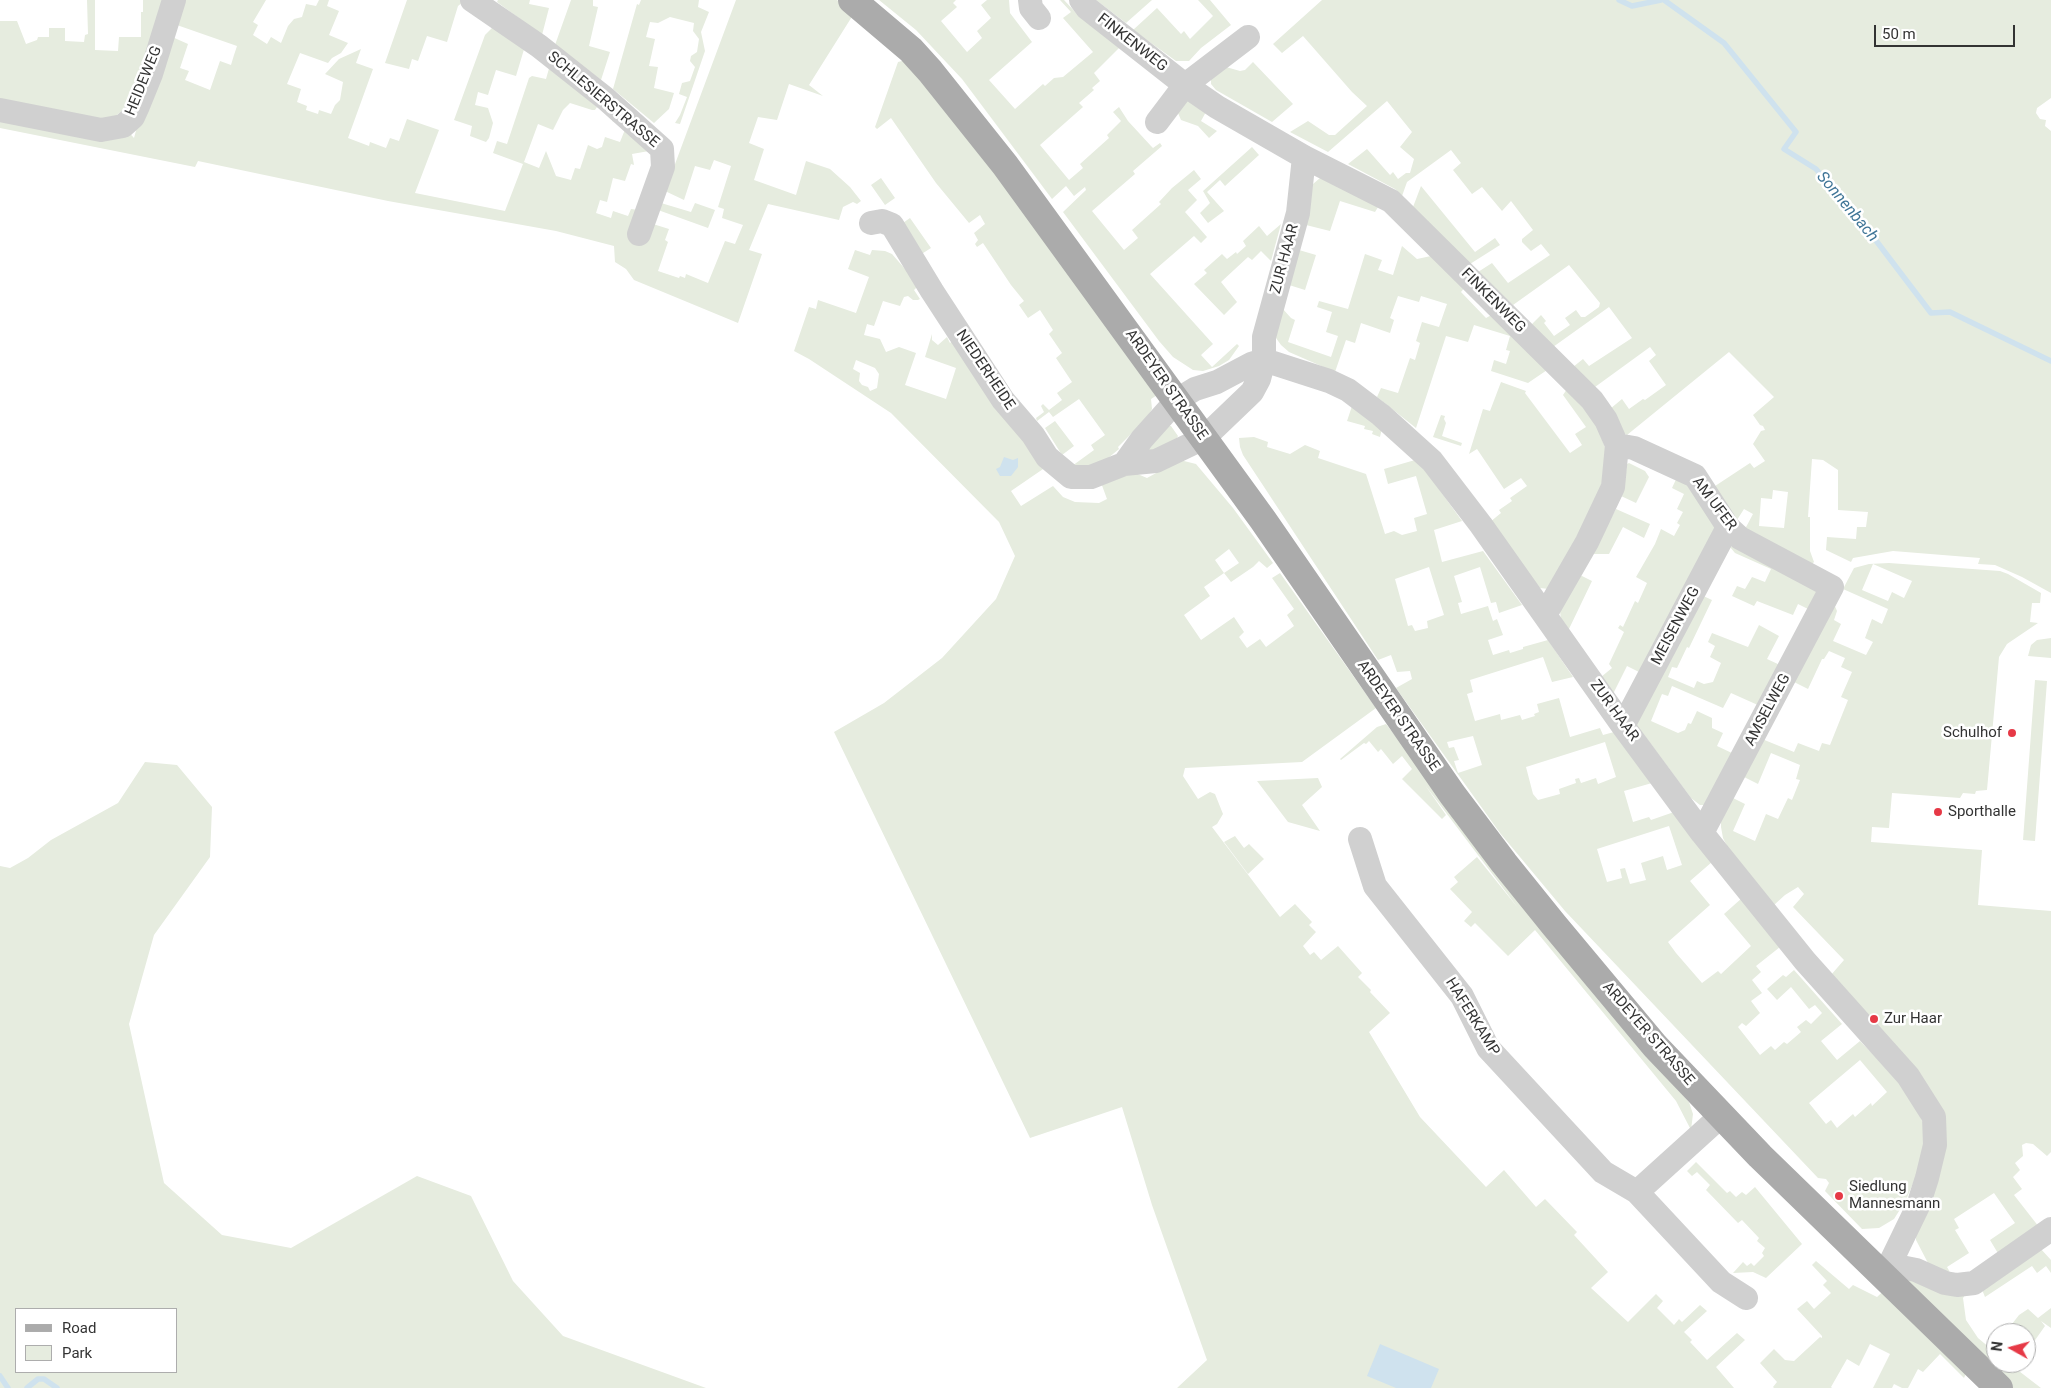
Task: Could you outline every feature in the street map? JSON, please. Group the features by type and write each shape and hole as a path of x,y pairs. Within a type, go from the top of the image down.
{"main road":[{"name":"ARDEYER STRASSE","path":"852,0 902,41 942,85 1034,203 1263,520 1398,716 1504,863 1554,926 1655,1046 1721,1116 1814,1210 1999,1388"}],"street":[{"name":"HEIDEWEG","path":"0,110 101,130 123,126 132,117 138,106 174,0"},
{"name":"SCHLESIERSTRASSE","path":"472,0 539,46 606,99 662,149 663,168 639,234"},
{"name":"FINKENWEG","path":"1081,0 1087,8 1185,85 1217,107 1304,157 1391,201 1592,400 1606,420 1617,445 1613,487 1606,504 1545,615"},
{"path":"1157,122 1185,85 1248,37"},
{"name":"ZUR HAAR","path":"1204,438 1252,392 1259,379 1264,360 1264,337 1298,213 1304,157"},
{"name":"NIEDERHEIDE","path":"871,223 882,221 892,225 935,296 1003,400 1033,434 1047,457 1058,469 1071,477 1092,478 1124,464 1156,461 1204,438"},
{"path":"1124,464 1142,439 1177,400 1195,388 1217,382 1251,364 1264,360"},
{"name":"ZUR HAAR","path":"1264,360 1340,386 1381,415 1432,461 1481,525 1623,726 1702,832 1811,968 1908,1076 1934,1117 1935,1145 1918,1206 1884,1276"},
{"name":"AM UFER","path":"1617,445 1634,448 1695,476 1728,526 1740,538 1832,587"},
{"name":"MEISENWEG","path":"1623,726 1728,526"},
{"name":"AMSELWEG","path":"1702,832 1832,587"},
{"name":"HAFERKAMP","path":"1360,839 1375,886 1462,996 1488,1048 1603,1172 1637,1192 1721,1282 1746,1298"},
{"path":"1637,1192 1721,1116"},
{"path":"1884,1276 1901,1267 1916,1270 1957,1285 1974,1283 2051,1229"}],"green space":[{"path":"87,0 95,0 95,50 118,51 119,37 141,37 143,0 168,0 129,105 117,115 123,126 134,138 170,36 188,44 180,68 189,71 185,80 210,90 220,61 231,65 237,46 174,24 181,0 266,0 253,22 258,25 253,35 267,44 271,37 281,43 288,26 294,19 302,17 306,4 316,6 319,0 329,0 327,6 339,11 329,35 348,43 341,53 332,58 328,63 300,53 287,84 301,89 297,102 307,106 306,110 318,114 319,110 331,114 335,105 340,100 343,82 325,74 339,59 361,49 356,63 373,69 348,138 369,146 370,142 386,148 390,138 399,141 407,119 439,130 415,193 505,211 523,164 493,153 497,141 507,144 529,78 532,76 546,79 550,65 597,107 595,110 592,110 570,103 563,110 553,130 538,124 524,162 539,168 546,151 556,176 571,180 575,168 580,169 588,145 597,149 602,147 605,137 620,142 626,127 612,121 614,113 649,151 632,154 634,165 631,164 625,181 613,178 607,202 600,200 596,213 611,218 613,211 628,216 631,209 639,210 653,224 669,229 665,240 668,242 658,271 679,278 680,276 685,278 686,274 708,283 725,241 735,244 743,225 722,218 724,209 718,207 731,166 714,160 710,170 695,166 684,200 665,191 736,0 837,0 853,15 809,85 823,96 789,84 777,120 758,117 749,143 764,149 754,180 796,195 806,161 830,169 850,187 861,201 857,204 853,202 843,207 839,220 768,204 749,250 762,254 738,323 634,280 626,269 615,262 614,246 556,231 388,201 198,161 195,167 0,128 0,21 17,21 26,44 37,40 38,37 49,37 49,28 65,28 65,41 84,42 85,35 88,34"},
{"path":"407,0 460,0 463,2 458,6 447,42 427,36 418,61 412,59 409,69 385,63"},
{"path":"498,0 530,0 529,4 549,8 542,35 497,2"},
{"path":"571,0 593,0 593,6 598,7 589,46 610,52 601,80 555,45"},
{"path":"641,0 699,0 698,7 709,12 701,32 705,51 680,124 675,123 687,97 679,94 682,83 690,81 695,67 690,61 691,56 697,52 699,39 693,31 694,23 670,17 658,23 650,22 646,37 655,39 649,66 658,67 654,88 674,93 669,109 654,123 613,89 637,4 639,5"},
{"path":"879,0 956,0 953,3 957,7 941,21 967,52 982,38 977,31 991,18 981,5 987,0 1009,0 1010,13 1032,42 989,80 1015,109 1043,84 1045,86 1054,78 1063,77 1093,52 1063,18 1071,12 1060,0 1064,0 1078,15 1120,47 1094,73 1100,81 1092,88 1094,90 1079,103 1083,107 1040,145 1069,180 1083,168 1080,164 1109,138 1107,135 1121,121 1113,112 1119,107 1128,121 1153,148 1160,143 1162,146 1133,171 1135,174 1092,211 1124,250 1138,238 1132,230 1161,204 1159,202 1172,188 1194,170 1201,179 1188,190 1197,200 1185,212 1207,237 1201,243 1194,236 1150,274 1213,344 1201,355 1212,367 1237,344 1239,346 1229,360 1219,366 1203,371 1193,370 1173,357 1063,212 1086,190 1085,187 1074,196 1066,186 1052,199 962,79 916,30"},
{"path":"1096,0 1152,0 1126,23"},
{"path":"1198,0 1210,0 1231,25 1201,48 1189,61 1176,61 1133,30 1157,8 1181,34 1184,31 1190,39 1213,16"},
{"path":"1322,0 2051,0 2051,98 2037,108 2036,113 2040,119 2046,120 2045,126 2051,131 2051,593 1995,565 1978,564 1980,558 1893,551 1853,558 1851,562 1826,550 1827,537 1856,539 1857,527 1866,527 1868,512 1838,510 1838,470 1823,460 1812,459 1808,517 1810,517 1810,551 1814,562 1811,565 1745,529 1753,514 1744,509 1735,523 1709,490 1750,463 1754,468 1765,461 1753,444 1761,431 1765,430 1753,415 1774,397 1729,352 1627,435 1623,433 1610,409 1622,399 1629,409 1666,385 1649,361 1656,355 1650,347 1595,387 1573,367 1583,359 1589,366 1632,338 1609,307 1553,347 1531,325 1541,315 1546,321 1544,323 1554,336 1570,325 1565,318 1576,310 1581,317 1585,317 1599,307 1600,303 1569,265 1513,305 1478,272 1492,263 1508,283 1550,255 1541,244 1531,251 1522,242 1522,239 1533,230 1511,201 1502,211 1482,187 1472,194 1453,170 1461,163 1451,150 1407,182 1402,196 1395,189 1348,164 1367,149 1390,175 1393,172 1398,179 1406,173 1410,173 1414,159 1400,147 1412,132 1387,101 1328,152 1290,132 1308,121 1329,135 1335,135 1367,106 1352,92 1303,36 1282,53 1273,44","holes":["1773,490 1788,492 1784,528 1759,526 1761,498 1772,499"]},
{"path":"493,27 525,46 516,76 496,70 488,95 478,92 475,105 488,108 493,123 486,142 470,136 472,126 454,120 485,35"},
{"path":"911,50 1168,388 1151,399 1152,409 1147,418 1118,447 1119,449 1107,459 1094,466 1072,466 1094,450 1091,445 1105,435 1079,399 1053,417 1049,412 1037,421 1036,418 1044,412 1041,406 1043,404 1049,410 1062,400 1057,393 1072,382 1056,358 1062,353 1049,334 1053,330 1040,310 1028,318 1019,305 1024,301 983,243 977,247 975,244 978,240 974,233 985,224 980,215 969,223 936,183 891,118 877,129 875,127 898,62 902,61"},
{"path":"1253,62 1293,104 1272,122 1216,90 1211,84 1211,79 1226,67 1240,71 1245,70"},
{"path":"1184,101 1190,101 1207,110 1201,121 1217,131 1209,138 1198,126 1181,120 1178,113"},
{"path":"1252,147 1259,155 1225,186 1220,180 1207,192 1224,211 1208,223 1200,213 1210,203 1203,191"},
{"path":"881,178 895,198 885,205 871,185"},
{"path":"1320,178 1380,204 1375,212 1340,201 1330,231 1306,225 1313,184"},
{"path":"1421,186 1475,252 1495,238 1500,245 1470,264 1413,207"},
{"path":"661,203 691,212 695,203 715,210 708,228 658,210"},
{"path":"910,218 931,248 920,255 900,225"},
{"path":"1281,224 1271,261 1261,251 1252,260 1248,257 1221,282 1237,302 1224,315 1194,284 1207,273 1204,270 1222,254 1227,259 1236,252 1237,254 1246,246 1243,241 1259,226 1267,236"},
{"path":"1402,246 1417,259 1431,256 1466,286 1461,292 1486,318 1495,313 1550,368 1528,383 1491,371 1494,360 1506,364 1510,351 1506,350 1510,336 1474,325 1468,342 1446,336 1416,428 1377,397 1381,388 1398,393 1410,358 1415,360 1420,343 1416,341 1422,322 1439,327 1447,304 1421,296 1419,302 1398,296 1390,318 1394,320 1390,333 1361,323 1355,343 1346,340 1335,372 1289,352 1281,345 1276,338 1276,330 1282,308 1295,320 1288,342 1331,357 1338,336 1326,332 1332,312 1317,307 1319,301 1348,309 1365,254 1382,260 1378,270 1393,275"},
{"path":"855,250 870,255 872,250 885,251 892,254 919,285 914,290 920,299 918,300 913,300 908,296 904,297 900,306 883,301 874,326 867,324 864,335 880,339 886,352 899,347 916,353 905,385 946,399 956,368 925,357 932,334 932,340 938,345 947,337 950,343 958,336 1046,467 1011,491 1021,506 1053,486 1063,497 1075,502 1099,503 1107,499 1100,480 1126,469 1147,478 1180,460 1196,464 1233,508 1273,563 1267,568 1259,561 1231,582 1224,573 1204,587 1210,596 1184,615 1201,640 1234,617 1244,632 1239,637 1247,648 1260,639 1266,647 1294,626 1287,615 1294,609 1272,578 1280,573 1376,708 1302,762 1185,768 1183,776 1198,799 1210,792 1215,794 1223,814 1217,824 1212,827 1280,917 1295,904 1312,922 1309,925 1316,932 1303,946 1310,955 1314,952 1321,960 1338,946 1362,973 1358,977 1390,1013 1369,1032 1420,1117 1486,1187 1504,1170 1536,1207 1545,1199 1577,1232 1574,1235 1608,1272 1591,1288 1628,1322 1656,1294 1663,1301 1657,1308 1674,1325 1679,1319 1682,1322 1700,1305 1707,1311 1684,1332 1692,1340 1690,1342 1707,1360 1737,1333 1745,1340 1716,1367 1734,1388 1177,1388 1207,1360 1152,1205 1122,1107 1030,1138 834,732 884,703 942,658 996,599 1015,556 999,522 891,413 794,351 809,307 816,309 818,300 856,313 869,277 848,269","holes":["856,360 875,368 879,374 877,388 870,391 868,387 862,385 859,381 860,373 853,369","1229,549 1239,563 1224,573 1215,560"]},
{"path":"1299,250 1316,255 1305,290 1289,285"},
{"path":"1501,382 1526,391 1525,393 1570,453 1582,445 1575,434 1586,427 1563,395 1567,389 1592,413 1606,450 1607,466 1597,505 1549,589 1540,588 1490,522 1501,513 1499,510 1512,501 1510,498 1527,486 1521,478 1504,489 1477,449 1469,454 1483,409 1490,411"},
{"path":"1352,406 1382,428 1380,437 1372,434 1373,431 1364,429 1365,426 1347,421"},
{"path":"1441,415 1445,416 1446,423 1442,436 1462,443 1461,446 1433,437"},
{"path":"1055,421 1074,446 1062,455 1045,428"},
{"path":"1164,425 1171,426 1178,436 1174,444 1141,457"},
{"path":"1254,437 1268,442 1267,447 1290,454 1305,445 1320,451 1318,458 1366,474 1385,534 1394,531 1402,535 1417,531 1414,518 1427,514 1416,476 1388,484 1384,469 1415,460 1423,467 1462,521 1434,530 1442,562 1483,551 1522,605 1499,613 1496,602 1491,603 1480,567 1454,576 1462,602 1458,603 1461,614 1488,606 1493,621 1497,619 1503,635 1488,640 1493,655 1509,650 1510,653 1548,640 1573,677 1552,682 1543,657 1470,680 1473,692 1467,694 1475,721 1500,714 1501,720 1520,715 1522,720 1535,716 1534,714 1539,712 1537,704 1559,698 1570,737 1600,728 1603,735 1614,732 1652,783 1624,791 1633,822 1649,817 1651,820 1674,812 1712,862 1690,881 1710,905 1668,942 1676,953 1702,983 1718,971 1721,974 1751,946 1724,914 1742,898 1780,947 1756,966 1761,972 1752,980 1762,993 1751,1001 1760,1013 1746,1026 1742,1023 1738,1027 1760,1055 1771,1046 1775,1050 1784,1042 1787,1044 1801,1032 1797,1027 1806,1020 1811,1024 1822,1013 1815,1005 1809,1009 1791,987 1777,1000 1767,989 1783,975 1786,977 1794,970 1842,1024 1821,1041 1837,1060 1860,1041 1895,1077 1915,1104 1923,1123 1926,1139 1922,1162 1906,1200 1894,1219 1879,1228 1862,1229 1825,1191 1829,1183 1826,1179 1818,1178 1565,911 1500,833 1396,688 1412,679 1410,671 1397,672 1391,655 1378,660 1243,455 1239,438","holes":["1429,567 1444,615 1427,621 1428,628 1415,631 1412,625 1408,626 1395,579","1473,736 1482,765 1458,773 1454,761 1459,760 1454,747 1449,748 1447,742","1605,742 1616,777 1598,784 1596,778 1581,783 1579,778 1575,779 1576,783 1559,789 1560,794 1538,800 1533,794 1526,767","1669,826 1682,865 1667,870 1663,856 1641,863 1646,880 1630,884 1625,868 1620,869 1622,878 1607,882 1597,849","1860,1060 1887,1092 1872,1106 1871,1103 1855,1117 1853,1114 1837,1128 1831,1120 1826,1124 1809,1103"]},
{"path":"1629,463 1645,471 1649,477 1636,503 1621,496 1627,464"},
{"path":"1679,473 1722,528 1645,675 1627,666 1613,694 1601,677 1612,668 1609,664 1624,632 1618,628 1620,625 1623,627 1635,601 1638,603 1647,583 1636,577 1655,544 1661,529 1674,536 1680,525 1677,523 1683,512 1677,509 1684,494 1672,488"},
{"path":"1616,509 1650,524 1644,538 1623,527 1609,554 1592,554"},
{"path":"1734,546 1819,589 1808,609 1798,604 1793,615 1757,601 1754,606 1732,596 1737,586 1745,589 1752,577 1765,582 1771,569 1735,553 1730,547"},
{"path":"1889,563 2000,571 2041,593 2040,603 2032,603 2030,622 2038,623 2007,644 1999,657 1987,790 1976,791 1975,794 1963,793 1960,798 1892,793 1889,828 1872,827 1871,842 1982,850 1978,905 2051,911 2051,1152 2047,1156 2033,1144 2026,1143 2022,1145 2023,1156 2015,1163 2020,1170 2013,1177 2022,1189 2014,1195 2039,1227 1999,1255 1990,1240 2015,1223 1994,1193 1954,1219 1959,1228 1955,1230 1969,1253 1947,1267 1951,1274 1928,1263 1916,1240 1916,1231 1945,1134 1824,983 1844,960 1793,907 1804,894 1798,887 1774,905 1728,848 1723,838 1721,827 1721,819 1731,797 1745,804 1733,831 1755,841 1766,814 1778,819 1788,798 1792,800 1800,780 1796,779 1800,765 1771,753 1758,784 1742,776 1762,739 1794,752 1798,743 1819,751 1822,743 1830,745 1848,700 1841,697 1852,672 1841,667 1845,658 1829,651 1824,659 1822,659 1808,689 1792,681 1834,604 1837,611 1834,620 1841,624 1833,641 1866,655 1873,642 1865,638 1872,619 1882,624 1888,609 1843,589 1854,568 1869,564","holes":["1873,564 1912,581 1904,598 1892,592 1888,601 1862,590"]},
{"path":"1578,574 1592,581 1568,631 1561,620 1560,611"},
{"path":"1699,594 1712,600 1689,648 1687,647 1677,668 1672,667 1668,677 1694,688 1697,681 1704,684 1713,682 1721,663 1710,657 1715,646 1708,642 1712,633 1748,647 1759,625 1779,636 1767,659 1780,665 1760,706 1731,693 1723,708 1672,686 1668,696 1662,694 1651,721 1678,733 1685,730 1688,723 1691,724 1697,711 1712,718 1712,728 1723,733 1717,746 1734,754 1704,805 1700,805 1691,798 1636,724"},
{"path":"2051,638 2051,658 2028,656 2031,645 2037,640"},
{"path":"2035,680 2047,681 2035,841 2023,840"},
{"path":"1386,724 1644,1052 1689,1102 1693,1114 1691,1130 1676,1101 1535,930 1508,956 1475,923 1471,927 1464,921 1472,912 1450,889 1458,882 1454,877 1477,857 1518,908 1425,785 1446,815 1442,819 1402,779 1412,769 1402,756 1393,764 1381,749 1378,752 1369,741 1340,759 1377,727"},
{"path":"145,762 177,765 212,807 210,857 154,935 129,1024 164,1183 222,1235 291,1248 417,1176 471,1196 513,1281 563,1336 706,1388 0,1388 0,866 10,868 28,858 51,840 118,803"},
{"path":"1318,778 1322,787 1302,805 1320,831 1288,822 1257,781"},
{"path":"1235,836 1244,848 1249,844 1264,859 1248,874 1224,842"},
{"path":"1696,1162 1727,1193 1730,1191 1736,1197 1742,1192 1746,1195 1755,1187 1802,1244 1766,1278 1753,1272 1733,1273 1743,1262 1747,1266 1751,1263 1754,1266 1764,1256 1762,1253 1765,1248 1757,1241 1759,1238 1742,1220 1738,1223 1706,1190 1710,1185 1697,1172 1692,1176 1687,1171"},
{"path":"2040,1248 2051,1260 2051,1273 2046,1266 2037,1273 2032,1266 1985,1297 1981,1287"},
{"path":"1816,1261 1849,1289 1853,1285 1877,1297 1891,1284 1884,1276 1974,1283 1963,1298 1966,1320 1978,1338 1986,1345 1986,1373 2022,1373 2041,1388 1998,1388 1971,1362 1964,1378 1940,1354 1923,1372 1918,1369 1908,1388 1902,1388 1894,1384 1892,1388 1873,1388 1890,1354 1870,1344 1859,1366 1847,1359 1832,1388 1774,1388 1777,1382 1760,1363 1774,1349 1785,1360 1794,1361 1820,1337 1822,1338 1797,1309 1807,1301 1814,1309 1831,1293 1823,1285 1827,1281 1812,1265"},
{"path":"2051,1308 2051,1328 2041,1321 2045,1326 2036,1339 2036,1323 2013,1323 2019,1315 2028,1309 2038,1318"}],"water":[{"path":"1004,457 1013,460 1018,458 1018,467 1011,476 1000,476 996,469 1000,467"},
{"path":"1380,1344 1439,1369 1431,1388 1396,1388 1367,1376"}],"waterway":[{"name":"Sonnenbach","path":"1619,0 1632,6 1661,0"},
{"name":"Sonnenbach","path":"1664,0 1724,43 1796,132 1784,149 1816,169 1868,230 1931,313 1950,312 2051,361"},
{"path":"0,1376 8,1388"},
{"path":"27,1388 38,1379 44,1379 57,1388"}],"place":[{"name":"Schulhof","path":"2012,733"},
{"name":"Sporthalle","path":"1938,812"},
{"name":"Zur Haar","path":"1874,1019"},
{"name":"Siedlung Mannesmann","path":"1839,1196"}]}
